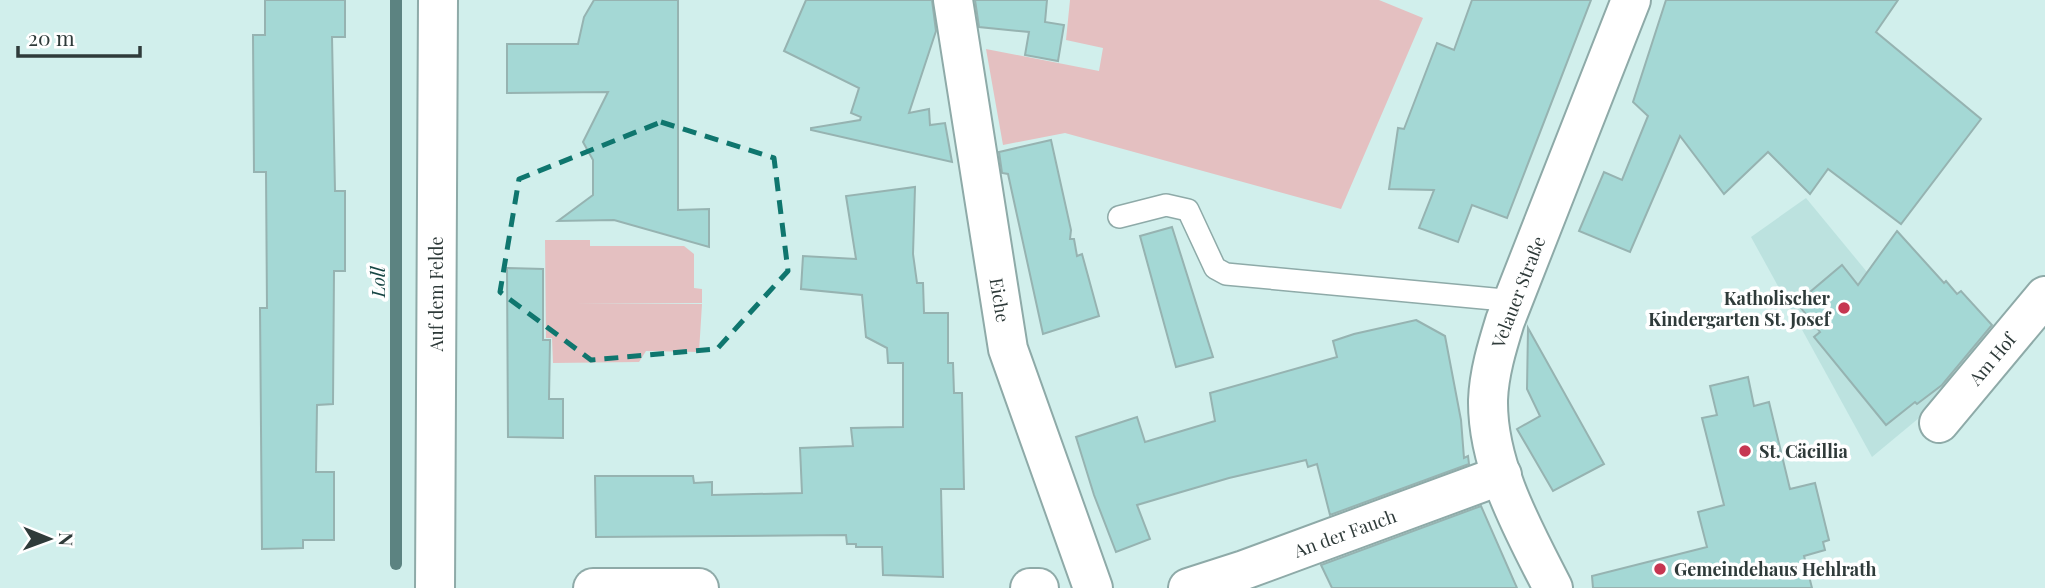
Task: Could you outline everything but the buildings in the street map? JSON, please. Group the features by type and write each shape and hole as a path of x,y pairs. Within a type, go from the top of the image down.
{"street":[{"name":"Auf dem Felde","path":"435,588 438,0"},
{"name":"Eiche","path":"953,0 1008,349 1093,588"},
{"name":"Velauer Straße","path":"1553,588 1528,539 1502,475 1492,439 1488,401 1493,357 1631,0"},
{"name":"Am Hof","path":"1939,423 2045,296"},
{"name":"An der Fauch","path":"1188,588 1502,475"},
{"path":"593,588 699,588"},
{"path":"1030,588 1039,588"}],"lane":[{"path":"1119,217 1167,205 1188,210 1215,268 1226,274 1515,300"}],"highlighted area":[{"path":"661,122 774,158 788,271 717,349 591,360 500,292 519,179"}],"shaded area":[{"path":"1070,0 1379,0 1423,18 1341,209 1065,133 1003,145 986,49 1099,71 1103,48 1066,40"},
{"name":"Katholischer Kindergarten St. Josef","path":"1806,198 1956,380 1931,408 1872,457 1751,237"},
{"path":"545,240 590,240 590,246 684,246 694,254 694,288 702,289 702,303 575,304 702,304 699,352 646,351 639,362 553,363 552,338 546,338"}],"waterway":[{"name":"Loll","path":"396,0 396,564"}],"place":[{"name":"Katholischer Kindergarten St. Josef","path":"1844,308"},
{"name":"St. Cäcillia","path":"1745,451"},
{"name":"Gemeindehaus Hehlrath","path":"1660,569"}]}
